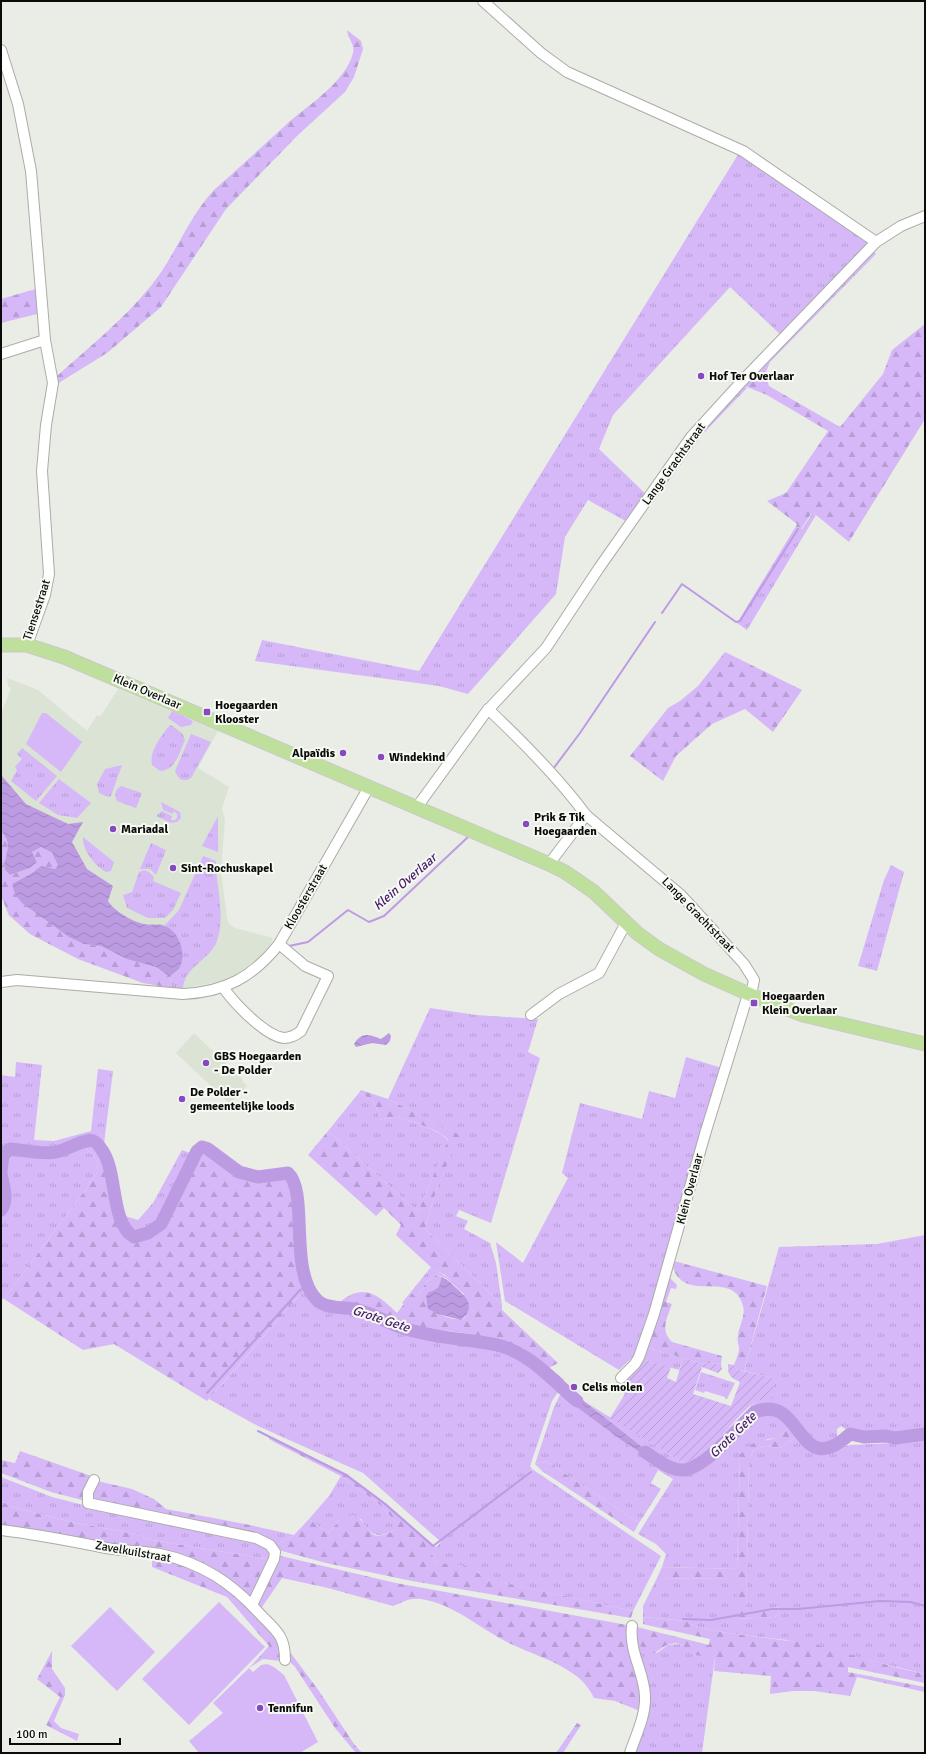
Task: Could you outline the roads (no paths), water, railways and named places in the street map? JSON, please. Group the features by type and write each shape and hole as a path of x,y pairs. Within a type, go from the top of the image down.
{"main road":[{"name":"Tiensestraat","path":"1,645 27,645"},
{"name":"Klein Overlaar","path":"27,645 64,657 114,677 549,864 565,872 589,889 626,923 659,949 704,974 751,996 803,1015 925,1044"}],"street":[{"path":"484,1 540,53 567,72 742,151 876,242"},
{"path":"1,50 18,104 31,171 45,340 1,354"},
{"name":"Lange Grachtstraat","path":"417,807 488,710 546,648 599,568 691,437 742,381 876,242 901,226 925,216"},
{"name":"Tiensestraat","path":"27,645 44,595 49,574 42,472 46,425 53,383 45,340"},
{"name":"Lange Grachtstraat","path":"488,710 525,745 576,801 586,815 610,837 662,878 699,914 752,974 754,985 751,996"},
{"name":"Kloosterstraat","path":"1,982 17,980 183,994 196,993 223,987 252,972 265,962 279,944 369,787"},
{"path":"549,864 586,815"},
{"path":"531,1015 559,994 599,973 626,923"},
{"path":"223,987 228,995 268,1031 285,1038 295,1036 301,1031 328,976 305,966 279,944"},
{"name":"Klein Overlaar","path":"621,1378 635,1364 639,1357 654,1314 705,1134 746,1001 751,996"},
{"path":"94,1480 88,1492 88,1503 256,1538 270,1545 275,1552 274,1559 252,1605"},
{"name":"Zavelkuilstraat","path":"1,1530 170,1556 219,1576 252,1605 283,1641 285,1660"},
{"path":"630,1753 645,1706 644,1686 632,1646 632,1626"}],"water":[{"path":"2,776 26,804 68,824 83,822 72,842 87,869 113,886 108,901 119,912 146,925 165,926 175,933 181,944 182,951 181,963 177,971 170,977 156,967 127,959 101,946 84,944 69,937 22,903 15,894 12,884 32,873 41,866 55,869 58,865 52,853 41,847 32,852 37,862 30,868 10,875 5,870 8,846 7,841 1,831"},
{"path":"389,1033 391,1036 390,1041 386,1045 372,1043 356,1047 354,1044 360,1037 366,1035 381,1039"},
{"path":"441,1277 448,1280 466,1298 468,1302 468,1311 461,1320 438,1314 428,1309 426,1296 429,1292 438,1287"},
{"path":"538,1358 564,1380 560,1389 531,1364"},
{"path":"565,1386 642,1447 660,1458 659,1465 621,1440 569,1401 569,1397 562,1391"}],"waterway":[{"path":"662,613 682,584 736,622 740,621 798,529"},
{"name":"Klein Overlaar","path":"553,769 580,733 655,622"},
{"name":"Klein Overlaar","path":"289,946 308,942 348,910 369,922 384,916 468,837"},
{"name":"Grote Gete","path":"1,1171 3,1155 10,1149 51,1153 76,1144 90,1141 94,1142 98,1144 107,1159 121,1221 126,1230 134,1237 148,1233 161,1224 197,1151 202,1147 208,1149 239,1172 258,1177 288,1173 294,1183 297,1197 303,1271 308,1287 320,1303 330,1306 355,1309 412,1331 441,1337 493,1344 513,1350 542,1369 577,1401"},
{"name":"Grote Gete","path":"1,1174 5,1197 5,1202 1,1210"},
{"path":"207,1393 300,1290 309,1285"},
{"name":"Grote Gete","path":"645,1452 671,1468 681,1470 690,1469 710,1456 755,1412 771,1409 783,1414 809,1443 819,1448 832,1446 850,1434 864,1437 886,1436 895,1438 925,1434"},
{"path":"258,1431 346,1475 385,1504 433,1546 531,1472"},
{"path":"683,1619 711,1620 772,1609 798,1609 880,1601 911,1602 925,1606"}],"place":[{"name":"Hof Ter Overlaar","path":"701,376"},
{"name":"Hoegaarden Klooster","path":"207,712"},
{"name":"Alpaïdis","path":"343,753"},
{"name":"Windekind","path":"381,757"},
{"name":"Prik & Tik Hoegaarden","path":"526,824"},
{"name":"Mariadal","path":"113,829"},
{"name":"Sint-Rochuskapel","path":"173,868"},
{"name":"Hoegaarden Klein Overlaar","path":"754,1003"},
{"name":"GBS Hoegaarden - De Polder","path":"206,1063"},
{"name":"De Polder - gemeentelijke loods","path":"182,1099"},
{"name":"Celis molen","path":"574,1387"},
{"name":"Tennifun","path":"260,1708"}]}
